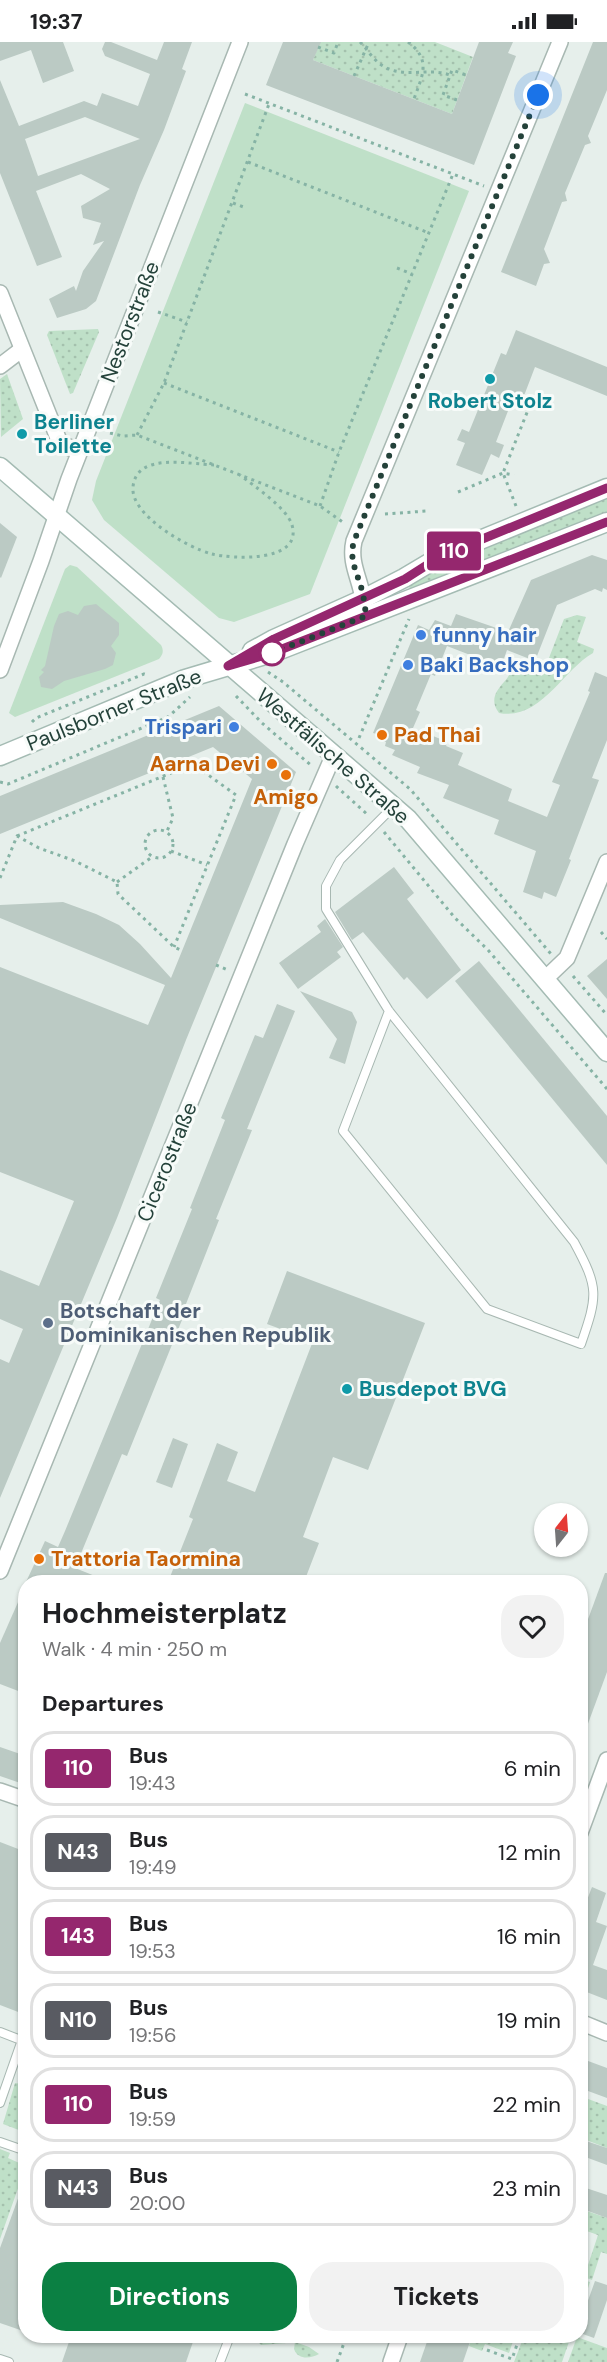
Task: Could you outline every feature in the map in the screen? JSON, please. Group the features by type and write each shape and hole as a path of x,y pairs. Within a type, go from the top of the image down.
{"street":[{"name":"Nestorstraße","path":"0,670 79,453 240,42"},
{"path":"365,608 353,564 354,541 560,42"},
{"path":"0,293 60,443 79,453"},
{"path":"0,366 21,350"},
{"name":"Westfälische Straße","path":"0,467 408,819 607,1052"},
{"name":"Paulsborner Straße","path":"0,756 185,679 272,653 365,608 441,556 607,488"},
{"name":"Paulsborner Straße","path":"365,608 444,587 607,522"},
{"name":"Cicerostraße","path":"0,1571 295,844 334,754"},
{"path":"545,979 567,958 607,862"},
{"path":"588,1811 607,1760"},
{"path":"0,1791 18,1797"},
{"path":"588,2025 607,2033"},
{"path":"391,2362 398,2343"}],"lane":[{"path":"389,1011 343,1131 488,1309 581,1344 594,1306 591,1274 574,1242 389,1011 326,909 326,886 340,861 394,806"},
{"path":"0,2032 18,2039"},
{"path":"0,2103 18,2056"},
{"path":"0,2142 18,2148"},
{"path":"220,2362 227,2343"},
{"path":"0,2359 9,2362"}],"path":[{"path":"318,47 334,53 338,42"},
{"path":"360,42 372,57 390,70 400,73 436,71 450,75"},
{"path":"354,76 369,42"},
{"path":"408,42 421,56 423,72 414,99"},
{"path":"457,100 443,95 450,75 452,70 466,75"},
{"path":"245,94 498,191"},
{"path":"137,435 164,383 269,104"},
{"path":"248,162 429,233"},
{"path":"320,506 339,452 453,174"},
{"path":"233,203 246,208"},
{"path":"397,268 413,274"},
{"path":"158,312 187,322"},
{"path":"164,383 339,452"},
{"path":"516,506 503,473 528,410"},
{"path":"110,433 123,436 137,435 320,506 344,523"},
{"path":"214,465 152,463 142,468 134,478 132,493 139,508 155,523 211,554 260,557 276,554 285,548 292,538 292,526 274,502 240,475"},
{"path":"458,492 503,473 514,475"},
{"path":"385,514 427,512"},
{"path":"359,738 411,614"},
{"path":"0,783 8,784 168,717 194,694"},
{"path":"239,699 262,723 312,766"},
{"path":"0,878 17,836 193,764 237,795 174,947"},
{"path":"163,777 173,818 167,831"},
{"path":"339,789 361,808"},
{"path":"154,830 167,831 173,840 171,851 167,857 159,859 152,857 146,850 145,839 154,830"},
{"path":"17,836 117,882"},
{"path":"390,840 455,918 488,950 607,1089"},
{"path":"171,851 207,865"},
{"path":"117,882 152,857"},
{"path":"117,882 118,894 174,947 183,951"},
{"path":"601,932 607,939"},
{"path":"573,976 607,1015"},
{"path":"337,2362 344,2343"},
{"path":"487,2350 512,2359 518,2343"}],"green space":[{"path":"320,42 435,42 473,57 452,114 313,60"},
{"path":"245,103 469,191 310,594 234,622 219,618 104,520 92,500 96,481"},
{"path":"98,329 99,332 73,393 70,394 47,335 49,331"},
{"path":"7,374 23,419 1,437 0,379"},
{"path":"607,498 607,513 411,592 408,584 452,562"},
{"path":"70,565 77,567 161,645 162,654 159,659 15,717 9,713 65,569"},
{"path":"577,615 586,617 577,642 594,649 593,653 539,702 514,713 499,713 494,701 495,697 511,672 517,667 542,676 564,619"},
{"path":"15,2083 18,2084 18,2130 3,2124"},
{"path":"588,2099 607,2106 607,2148 588,2141"},
{"path":"0,2149 10,2153 8,2158 18,2162 18,2188 0,2239"},
{"path":"588,2211 607,2218 607,2254 601,2252 592,2280 588,2278 588,2265 598,2235 588,2231"},
{"path":"588,2341 607,2348 607,2362 568,2362 575,2343 588,2343"},
{"path":"259,2343 286,2343 261,2345"},
{"path":"295,2343 298,2343 319,2354 308,2358 301,2357 294,2349"},
{"path":"470,2343 512,2343 509,2353 485,2344 482,2351 469,2346"},
{"path":"521,2343 569,2343 562,2362 514,2362"}],"building":[{"path":"0,42 63,42 74,71 43,83 31,50 0,61"},
{"path":"105,42 111,42 157,60 164,42 192,42 182,69 186,71 96,301 86,309 57,318 49,299 74,286 76,291 83,271 104,241 93,245 101,223 83,218 81,206 110,189 81,174 36,191 62,257 37,266 0,173 0,80 19,126 84,101 97,106 102,93 138,106 150,74 105,56 102,49","holes":["85,117 140,139 38,176 25,139"]},
{"path":"283,42 321,42 313,60 452,114 479,42 513,42 508,53 516,56 474,165 266,85"},
{"path":"593,42 607,42 607,90 588,136 591,143 585,145 565,193 567,201 562,202 544,249 550,263 544,264 536,286 501,272"},
{"path":"516,330 607,367 607,396 535,367 522,401 513,398 496,442 504,445 499,458 491,454 482,475 456,465 465,443 457,440 462,429 469,432 501,353 506,355"},
{"path":"0,523 17,537 1,578 0,577"},
{"path":"592,555 607,560 607,590 603,588 602,592 595,589 557,605 535,661 507,650 501,667 447,646 435,676 431,674 416,710 420,712 413,728 448,742 446,746 463,753 458,765 512,789 508,801 547,817 560,785 552,782 590,692 588,691 595,672 607,677 607,740 592,778 599,780 556,897 544,892 542,899 523,892 536,851 494,834 499,820 443,798 449,785 417,773 420,767 392,755 395,750 385,746 386,742 376,738 377,734 373,733 418,625 429,630 435,620 451,626 456,614 508,632 531,580"},
{"path":"96,604 119,623 119,635 111,646 116,653 113,665 64,681 52,689 41,687 39,677 44,672 41,670 45,666 59,614 68,611 78,615 84,606"},
{"path":"219,706 296,772 186,1040 117,1218 0,1498 0,1359 9,1363 23,1329 0,1319 0,1270 39,1286 74,1201 0,1172 0,967 148,1025 165,985 0,918 0,905 63,902 96,914 119,925 171,978 252,779 213,747 0,834 0,796"},
{"path":"394,867 414,893 407,899 461,970 427,999 407,977 404,980 363,932 352,940 335,912"},
{"path":"325,919 343,947 337,952 341,957 298,989 279,963 321,932 317,926"},
{"path":"607,959 607,999 587,976"},
{"path":"479,961 607,1116 607,1165 455,981"},
{"path":"300,991 352,1012 357,1022 345,1064 329,1058 337,1039"},
{"path":"277,1004 295,1011 247,1129 252,1130 216,1219 219,1220 184,1309 186,1310 127,1456 122,1454 75,1568 92,1575 29,1575 45,1541 58,1547 65,1531 160,1300 156,1298 225,1120 221,1118 255,1035 263,1038"},
{"name":"Busdepot BVG","path":"287,1271 425,1323 368,1470 333,1457 303,1537 319,1543 307,1575 171,1575 193,1519 189,1517 217,1443 238,1452 227,1481 255,1492 313,1341 267,1324"},
{"path":"173,1438 188,1444 172,1488 156,1482"},
{"path":"605,1573 607,1573 607,1672 588,1724 588,1619"},
{"path":"18,1602 18,1691 0,1684 0,1643"},
{"path":"0,1747 18,1753 18,1782 0,1776"},
{"path":"0,1842 18,1849 18,2012 0,2005"},
{"path":"592,1887 606,1893 596,1922 607,1926 593,1965 607,1970 607,2000 588,1993 588,1897"},
{"path":"588,2061 607,2068 607,2098 588,2091"},
{"path":"588,2142 607,2148 607,2165 588,2158"},
{"path":"588,2189 607,2195 607,2218 588,2211"},
{"path":"18,2198 18,2329 0,2323 0,2248"},
{"path":"595,2281 607,2285 607,2300 594,2338 588,2336 588,2301"},
{"path":"69,2343 193,2343 186,2362 62,2362"},
{"path":"427,2343 470,2343 463,2362 420,2362"}],"bus line":[{"name":"110","path":"607,488 441,556 405,579 274,639 228,666 272,653 607,522"}],"place":[{"name":"Robert Stolz","path":"490,379"},
{"name":"Berliner Toilette","path":"22,434"},
{"name":"funny hair","path":"421,635"},
{"name":"Baki Backshop","path":"408,665"},
{"name":"Trispari","path":"234,727"},
{"name":"Pad Thai","path":"382,735"},
{"name":"Aarna Devi","path":"272,764"},
{"name":"Amigo","path":"286,775"},
{"name":"Botschaft der Dominikanischen Republik","path":"48,1323"},
{"name":"Busdepot BVG","path":"347,1389"},
{"name":"Trattoria Taormina","path":"39,1559"}],"route":[{"path":"272,653 366,616 362,588 353,564 354,541 538,95"}]}
